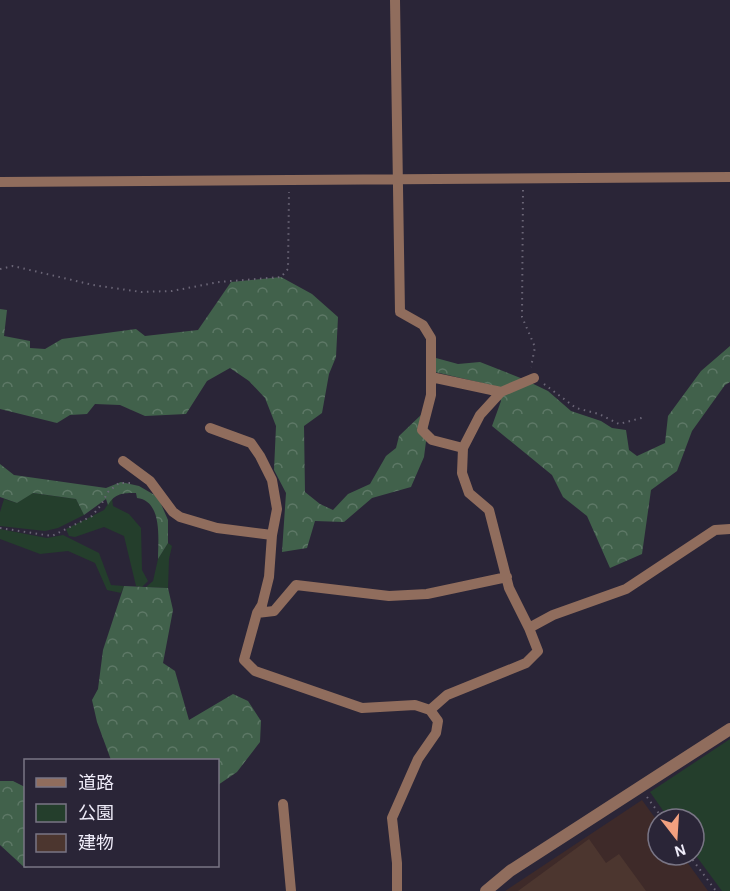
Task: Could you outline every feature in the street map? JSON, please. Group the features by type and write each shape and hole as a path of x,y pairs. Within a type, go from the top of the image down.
{"street":[{"path":"395,0 400,312 423,326 431,338 431,395 422,430 432,440 463,448"},
{"path":"0,182 730,177"},
{"path":"431,377 501,392"},
{"path":"430,710 447,695 526,663 538,651 529,627 509,588 489,510 470,493 462,473 463,448 480,415 501,392 534,378"},
{"path":"210,428 250,443 260,456 272,480 277,509 272,535 269,577 244,660 255,671 363,708 415,705 430,710 438,721 436,733 418,759 393,818 397,891"},
{"path":"123,461 154,486 173,512 180,517 217,528 272,535"},
{"path":"529,627 553,615 598,601 626,589 715,530 730,529"},
{"path":"257,613 274,611 296,585 389,596 427,594 507,577"},
{"path":"486,891 510,871 730,729"},
{"path":"283,804 291,891"}],"path":[{"path":"523,178 522,317 535,347 530,372 534,378 576,408 599,414 619,424 645,417"},
{"path":"0,269 13,267 93,285 141,292 172,291 219,282 281,277 288,269 289,180"},
{"path":"0,528 52,536 92,516 101,506 108,492 119,483 146,483 154,486"},
{"path":"647,797 654,807"},
{"path":"698,867 716,891"}],"shaded area":[{"path":"642,800 647,807 646,867 691,867 708,891 505,891"}],"green space":[{"path":"281,277 312,294 338,317 336,357 329,374 322,413 304,426 305,492 320,504 333,510 348,494 370,484 386,456 396,448 399,436 421,415 429,418 424,457 411,487 372,498 344,522 315,521 307,548 282,552 286,493 274,470 276,426 265,398 249,381 230,368 207,381 186,414 145,416 120,405 95,404 87,414 70,415 57,423 0,409 0,309 7,310 4,336 30,341 30,348 45,349 62,339 136,329 145,336 198,330 231,282"},
{"path":"730,346 730,382 725,385 692,431 677,471 651,490 642,554 610,568 587,516 563,497 552,475 492,426 501,401 495,386 435,372 436,358 458,364 480,362 523,379 548,391 571,411 601,421 612,428 626,430 629,450 637,456 665,443 668,416 701,371"},
{"path":"0,464 14,475 106,488 121,482 139,486 158,497 168,520 168,543 158,559 155,514 151,506 137,498 136,493 120,494 108,505 106,499 84,515 76,499 33,493 17,503 0,497"},
{"path":"32,493 76,499 84,515 58,528 45,531 0,526 0,512 4,499 17,503"},
{"path":"112,498 113,506 129,514 141,528 142,570 148,581 142,587 136,586 124,536 104,527 75,537 69,536 66,529 104,510"},
{"path":"0,529 47,538 63,535 99,553 111,585 124,586 121,593 107,590 95,563 68,551 40,554 0,539"},
{"path":"168,543 172,546 168,588 146,587 153,581 158,559"},
{"path":"124,586 168,588 173,610 163,663 175,671 189,720 233,694 248,701 261,721 260,742 237,772 219,784 219,759 111,759 97,722 92,700 98,689 103,650"},
{"path":"730,739 730,891 722,891 704,867 706,807 661,807 650,792"},
{"path":"0,781 13,781 24,786 24,867 28,867 25,868 0,845"}],"building":[{"path":"589,839 606,863 619,854 646,891 518,891"}]}
